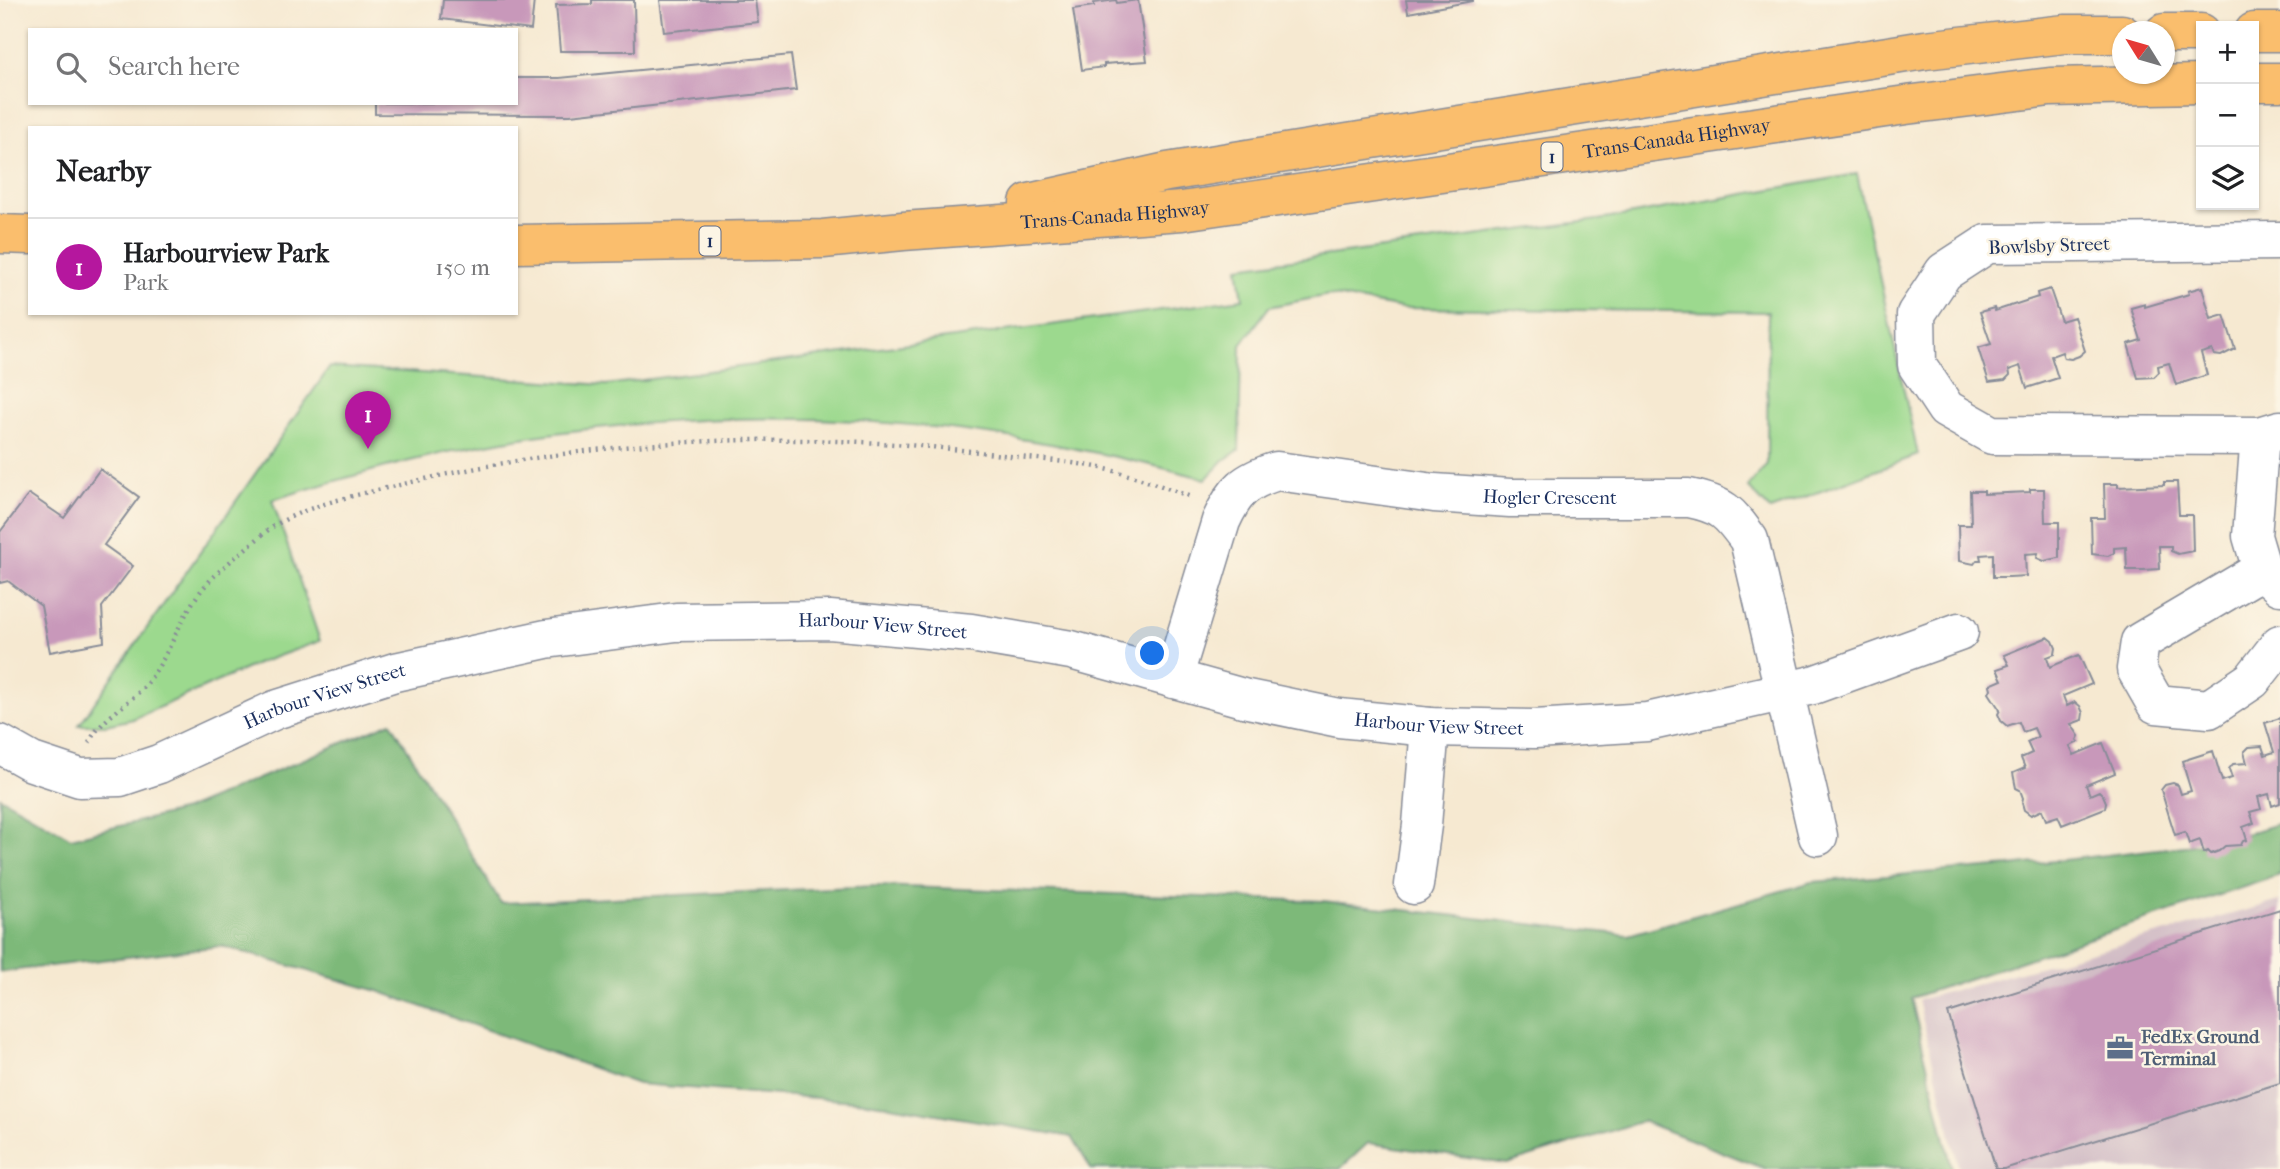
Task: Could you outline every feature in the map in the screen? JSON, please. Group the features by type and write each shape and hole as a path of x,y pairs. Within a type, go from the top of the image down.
{"highway":[{"path":"2259,32 2280,32"},
{"path":"2175,33 2196,33"},
{"name":"Trans-Canada Highway","path":"903,231 1167,172 1415,131 1925,50 2065,34 2112,34"},
{"path":"2259,82 2280,82"},
{"name":"Trans-Canada Highway","path":"518,244 823,239 1182,211 1906,105 2050,87 2196,83"},
{"path":"0,234 28,235"}],"street":[{"name":"Bowlsby Street","path":"2270,433 1992,435 1946,409 1917,365 1916,314 1944,272 1987,244 2280,241"},
{"path":"2270,433 2252,537 2271,578 2140,642 2136,669 2156,704 2209,709 2252,680 2280,644"},
{"name":"Hogler Crescent","path":"1173,679 1225,512 1233,497 1252,479 1277,471 1434,494 1510,498 1689,498 1712,503 1731,515 1749,540 1818,836"},
{"name":"Harbour View Street","path":"0,744 32,762 80,778 120,777 159,764 275,710 395,672 545,639 676,622 830,620 971,633 1071,650 1243,698 1339,718 1430,727 1535,729 1647,722 1813,685 1959,632"},
{"path":"1414,885 1430,727"}],"path":[{"path":"80,778 95,731 148,682 204,587 242,551 275,525 295,514 453,472 557,455 698,440 857,441 1093,466 1145,481 1225,512"}],"shaded area":[{"name":"FedEx Ground Terminal","path":"2280,901 2280,1169 1959,1169 1918,1000"}],"green space":[{"path":"1857,174 1918,455 1770,510 1748,487 1767,464 1768,312 1402,308 1329,295 1269,307 1241,345 1239,450 1224,460 1206,479 1122,458 955,430 872,422 705,420 620,426 501,441 402,463 272,500 320,641 259,663 133,719 106,725 79,725 330,367 606,385 1243,299 1238,267 1605,219"},
{"path":"391,722 501,903 876,886 1323,901 1628,935 1812,882 2010,866 2219,842 2280,823 2280,875 1911,998 1952,1169 1766,1169 1642,1121 1507,1164 1368,1143 1340,1169 1091,1169 1072,1137 867,1102 638,1084 378,991 221,946 0,972 0,797 71,838 185,810"}],"building":[{"path":"443,0 534,0 531,30 441,19"},
{"path":"592,0 634,0 635,51 560,51 556,5 592,4"},
{"path":"660,0 755,0 758,22 664,32"},
{"path":"1116,0 1117,3 1138,0 1147,61 1104,64 1104,67 1082,70 1073,9"},
{"path":"1406,0 1473,0 1473,1 1408,13"},
{"path":"791,55 796,90 570,115 375,114 375,105 518,105 518,78 559,78"},
{"path":"2202,287 2211,319 2224,315 2235,349 2221,356 2214,355 2212,350 2201,353 2207,375 2176,385 2169,363 2158,366 2159,372 2154,377 2138,378 2128,344 2141,340 2131,308 2145,304 2145,307 2189,294 2188,291"},
{"path":"2050,289 2061,321 2074,317 2085,351 2071,359 2064,358 2062,352 2051,356 2058,378 2027,388 2020,366 2009,370 2010,375 2005,380 1989,382 1978,348 1991,344 1980,312 1994,308 1995,311 2038,297 2037,293"},
{"path":"100,469 139,497 104,545 133,566 102,607 104,642 50,652 41,606 8,581 0,583 0,532 29,494 64,518"},
{"path":"2164,482 2177,482 2179,515 2192,515 2193,551 2178,554 2171,551 2171,546 2159,546 2160,569 2143,570 2127,570 2126,547 2114,548 2114,553 2108,556 2092,554 2091,518 2105,518 2104,484 2118,484 2118,487 2164,485"},
{"path":"2030,489 2044,489 2045,522 2059,522 2059,558 2044,561 2037,558 2038,553 2025,554 2026,576 2009,577 1993,577 1993,554 1980,555 1981,560 1974,564 1959,561 1958,525 1971,525 1970,491 1984,491 1984,494 2030,492"},
{"path":"2048,637 2056,648 2055,654 2047,657 2050,667 2079,655 2092,684 2063,696 2067,706 2075,702 2083,713 2082,720 2071,724 2079,736 2079,742 2070,746 2074,755 2103,743 2115,773 2086,785 2090,795 2099,791 2103,795 2105,808 2062,825 2058,816 2046,820 2042,810 2031,815 2024,810 2023,798 2020,790 2016,788 2013,773 2025,768 2021,758 2032,753 2027,742 2038,737 2034,728 2023,732 2019,722 2007,726 2001,721 1998,714 2000,710 1989,693 1990,685 2002,680 1997,669 2009,665 2004,655"},
{"path":"2280,718 2280,803 2272,806 2269,794 2258,797 2261,809 2250,812 2254,823 2243,827 2247,840 2241,845 2225,846 2211,854 2208,851 2204,853 2200,840 2189,844 2185,832 2175,835 2161,790 2165,785 2173,783 2178,785 2181,794 2191,791 2182,761 2213,751 2222,781 2232,778 2229,769 2233,764 2247,763 2244,752 2249,747 2262,746 2265,755 2274,752 2265,723"},
{"name":"FedEx Ground Terminal","path":"2280,909 2280,1083 2004,1169 1996,1169 1948,1013"}],"place":[{"name":"Harbourview Park","path":"368,449"},
{"name":"FedEx Ground Terminal","path":"2120,1048"}]}
